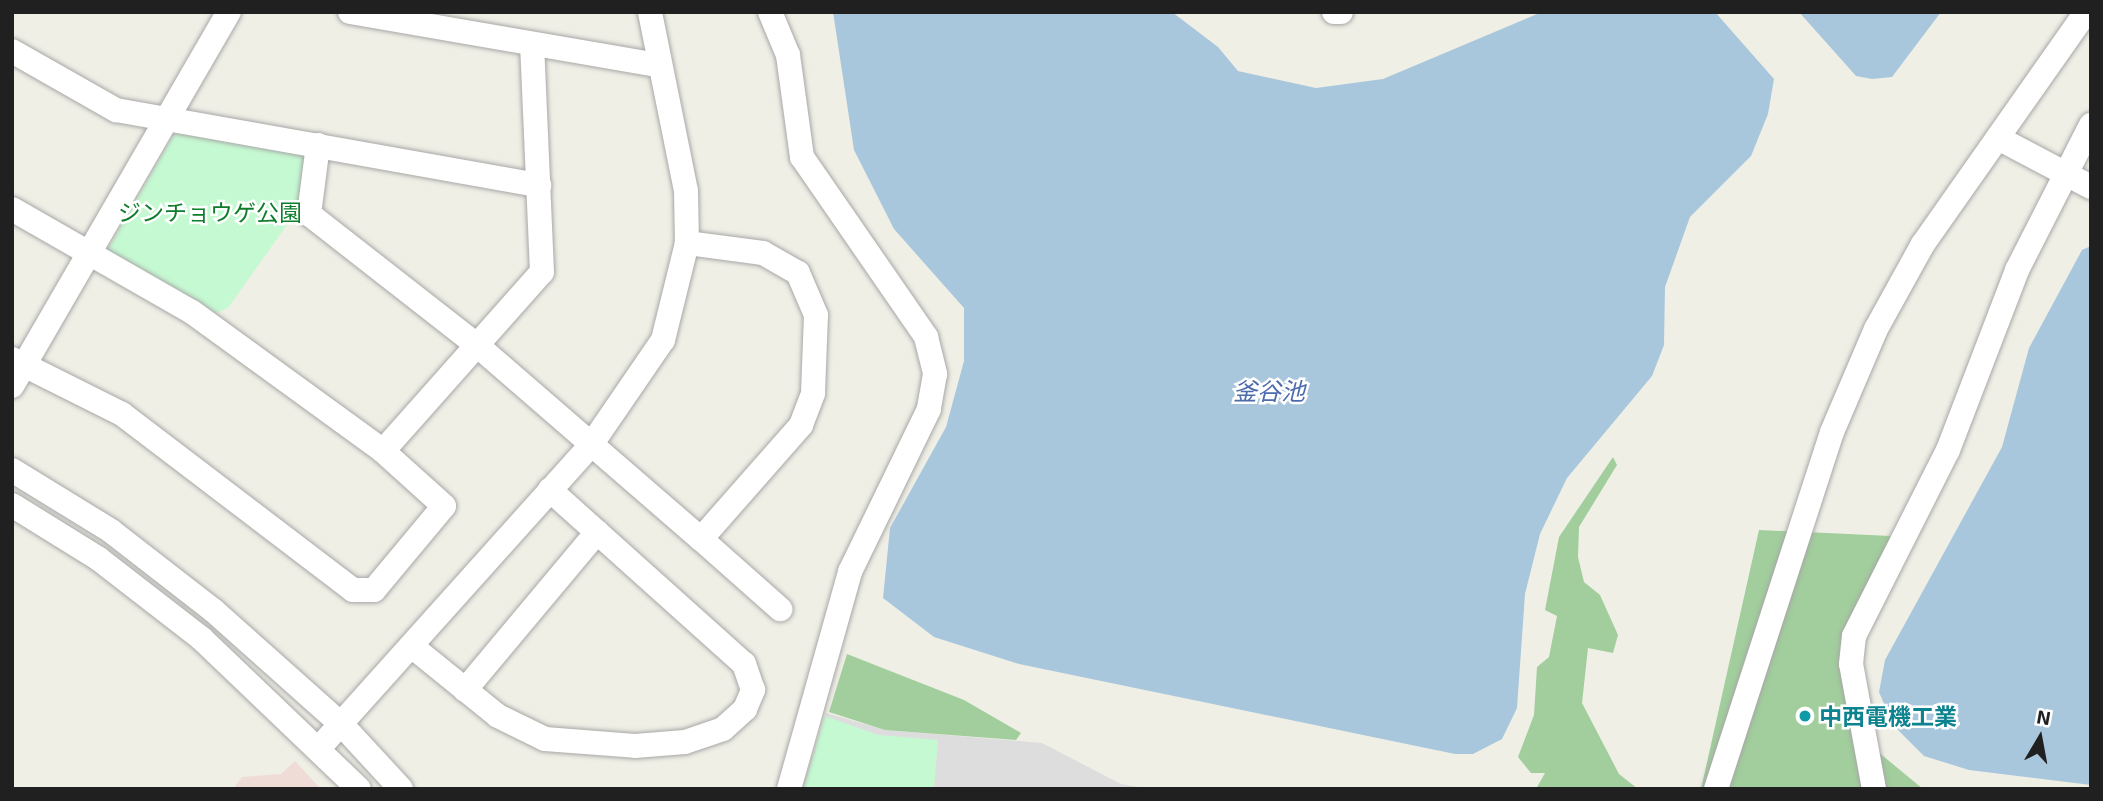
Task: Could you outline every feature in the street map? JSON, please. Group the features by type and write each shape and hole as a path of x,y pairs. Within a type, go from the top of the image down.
{"street":[{"path":"12,209 91,252 192,312 383,451 444,506 374,590 354,590 122,414 16,370 91,252 171,118 229,12"},
{"path":"350,12 533,46 656,65"},
{"path":"320,747 414,648 591,445 663,340 687,243 686,191 656,65 650,12"},
{"path":"769,12 788,55 802,157 926,337 935,374 929,409 850,572 789,789"},
{"path":"1334,12 1341,12"},
{"path":"1716,789 1832,432 1876,329 1923,244 2086,12"},
{"path":"383,451 542,272 533,46"},
{"path":"12,51 116,110 539,185"},
{"path":"1874,789 1851,664 1854,636 1948,450 1985,346 2062,174 2091,125"},
{"path":"1998,138 2091,187"},
{"path":"318,145 309,214 478,346 780,609"},
{"path":"687,243 763,253 797,273 816,315 813,393 801,425 701,539"},
{"path":"12,470 111,531 204,603 342,725 401,789"},
{"path":"414,648 498,716 545,739 635,746 685,742 723,729 745,709 752,690 744,664 551,491"},
{"path":"12,505 99,559 202,639 320,747 359,789"},
{"path":"465,690 597,532"}],"shaded area":[{"path":"826,713 886,730 1042,743 1121,784 1150,789 802,789"},
{"path":"295,761 321,789 233,789 242,777 281,774"}],"green space":[{"name":"ジンチョウゲ公園","path":"187,132 303,150 311,158 301,205 228,308 216,313 107,251 174,134"},
{"path":"1613,457 1617,465 1579,527 1578,557 1584,582 1600,595 1618,635 1613,653 1588,648 1582,703 1619,774 1638,789 1536,789 1545,773 1531,773 1518,757 1534,715 1537,667 1549,657 1557,616 1545,610 1559,537"},
{"path":"1759,530 1891,536 1850,665 1877,751 1923,789 1701,789"},
{"path":"847,654 964,700 1021,733 1016,740 885,730 829,712"},
{"path":"825,716 878,735 938,740 934,789 803,789"}],"water":[{"name":"釜谷池","path":"833,12 1172,12 1218,47 1238,71 1316,88 1383,79 1542,12 1715,12 1774,79 1768,114 1751,156 1690,217 1665,287 1664,345 1652,376 1567,478 1540,534 1525,594 1517,708 1502,739 1473,754 1455,754 1019,664 934,637 883,598 890,528 946,427 964,361 964,308 894,229 854,150"},
{"path":"1799,12 1941,12 1892,77 1872,79 1856,76"},
{"path":"2091,246 2091,785 1969,770 1924,756 1893,725 1879,692 1885,660 2002,447 2029,348 2082,250"}],"place":[{"name":"中西電機工業","path":"1805,716"}]}
